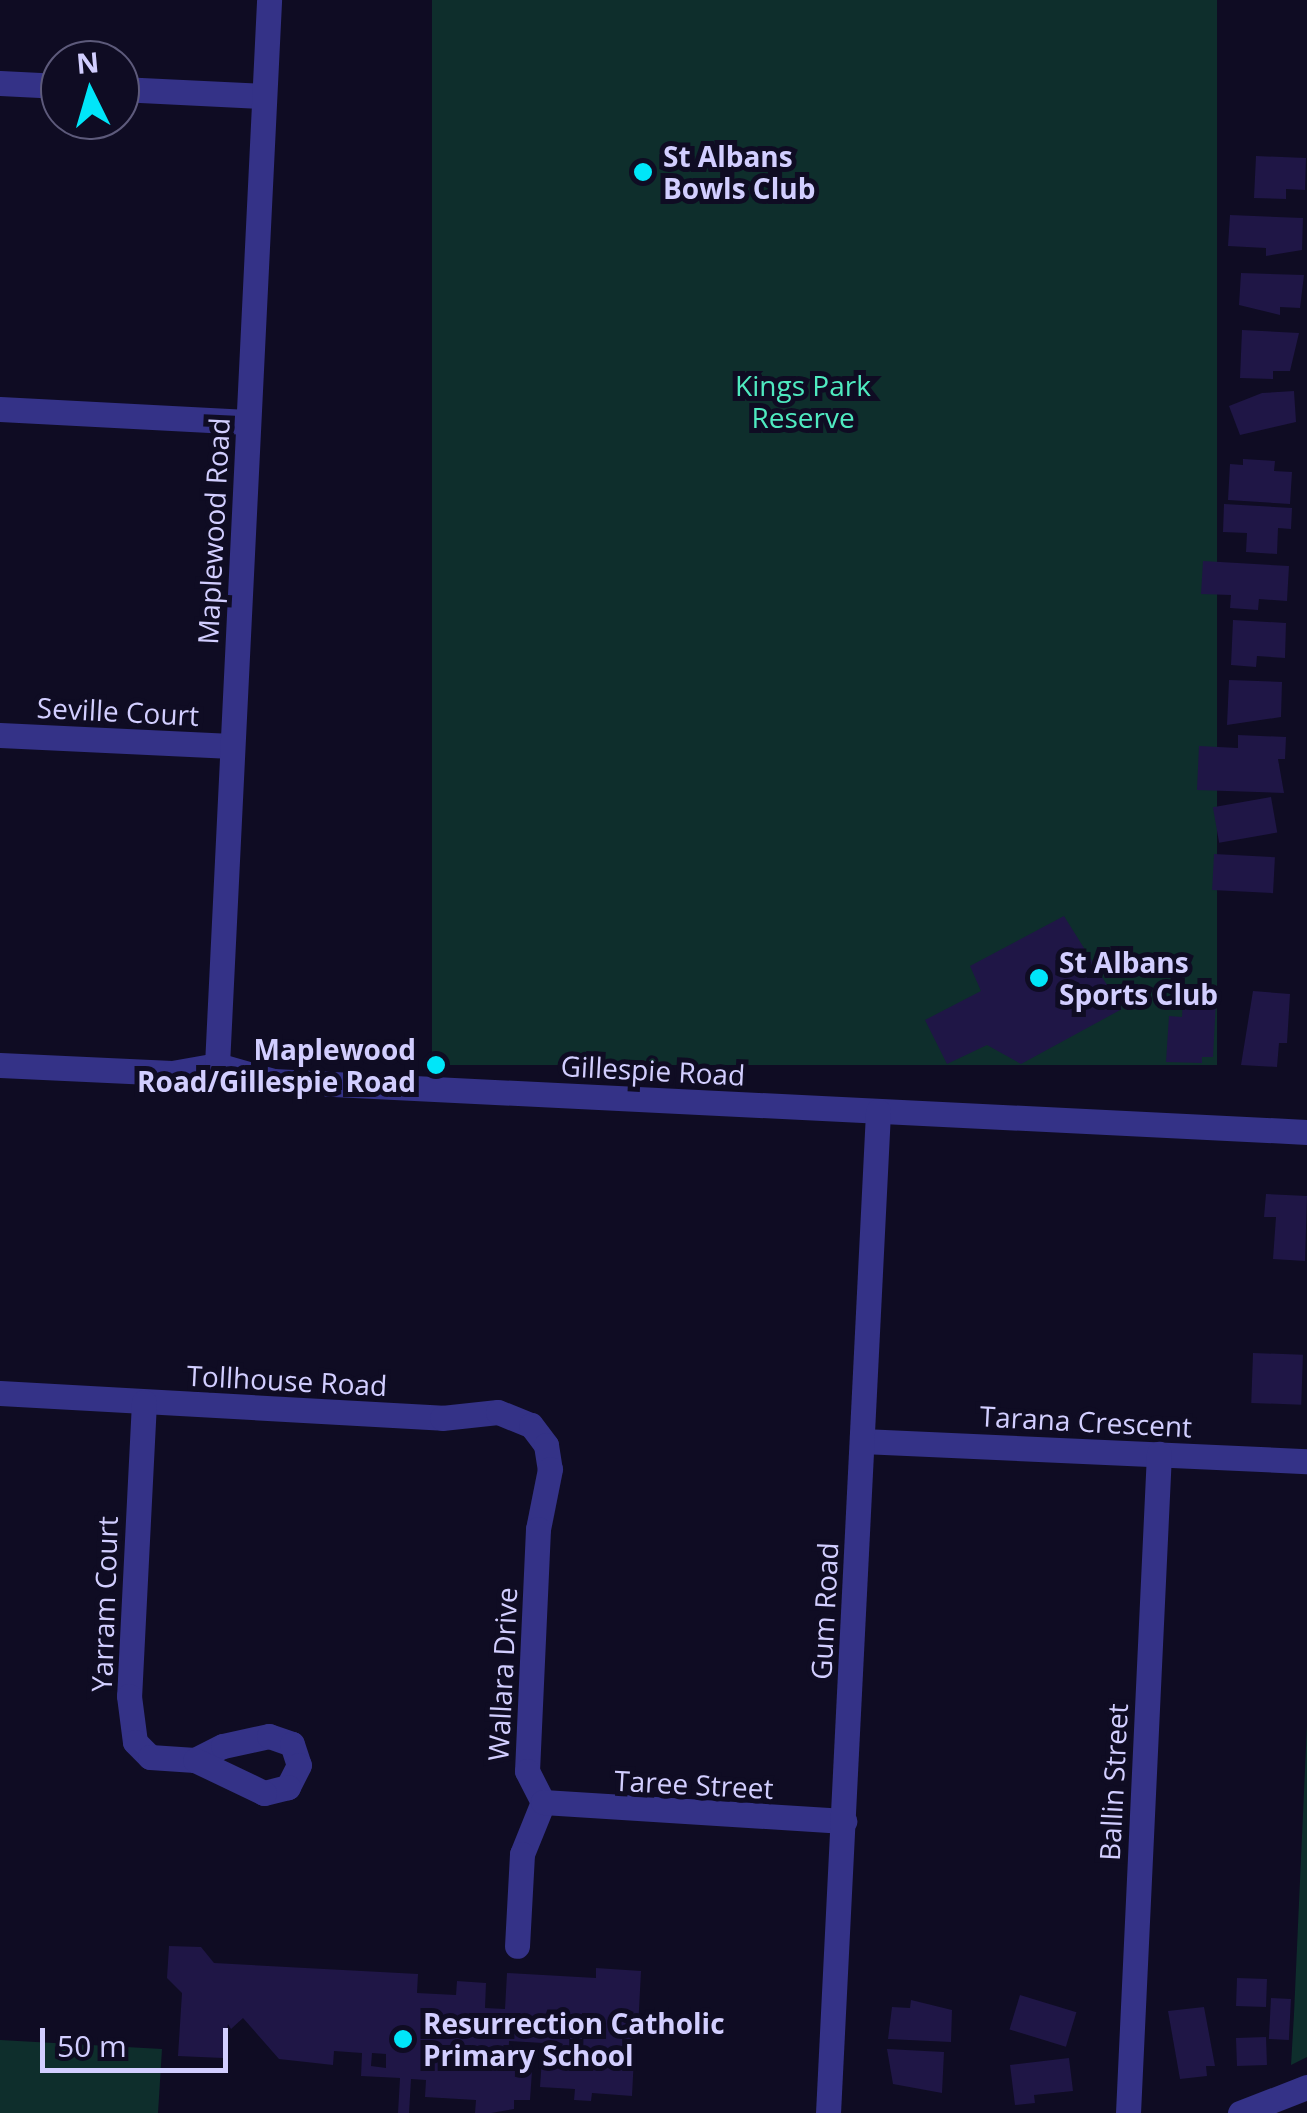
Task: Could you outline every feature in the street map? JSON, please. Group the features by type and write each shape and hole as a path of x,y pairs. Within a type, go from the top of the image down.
{"street":[{"name":"Maplewood Road","path":"217,1065 269,0"},
{"path":"0,84 40,85"},
{"path":"140,90 264,96"},
{"path":"0,409 248,422"},
{"name":"Seville Court","path":"0,735 232,746"},
{"name":"Gillespie Road","path":"0,1065 172,1074 217,1065 273,1081 1307,1132"},
{"name":"Gum Road","path":"828,2113 878,1111"},
{"name":"Tollhouse Road","path":"0,1393 442,1418 508,1413 532,1426 549,1455"},
{"name":"Yarram Court","path":"144,1402 131,1725 142,1752 195,1760"},
{"name":"Tarana Crescent","path":"862,1441 1307,1461"},
{"name":"Ballin Street","path":"1128,2113 1159,1454"},
{"name":"Wallara Drive","path":"543,1802 526,1771 538,1529 549,1455"},
{"path":"517,1946 522,1854 543,1802"},
{"name":"Taree Street","path":"543,1802 844,1821"},
{"path":"1240,2113 1284,2104 1307,2087"}],"green space":[{"name":"Kings Park Reserve","path":"432,0 1217,0 1217,1065 432,1065"},
{"path":"1307,1725 1307,2057 1291,2065 1294,2014"},
{"path":"0,2040 162,2049 158,2113 0,2113"}],"building":[{"path":"1256,156 1306,158 1305,190 1286,189 1286,199 1254,198"},
{"path":"1230,215 1303,218 1302,250 1266,256 1266,248 1228,246"},
{"path":"1241,273 1304,275 1300,308 1280,307 1280,315 1239,305"},
{"path":"1242,330 1299,333 1290,371 1273,371 1273,379 1240,378"},
{"path":"1294,391 1296,422 1240,435 1229,406 1262,393"},
{"path":"1243,459 1275,461 1274,471 1292,472 1290,504 1228,500 1230,464 1243,465"},
{"path":"1224,504 1292,508 1291,529 1278,528 1277,554 1246,552 1247,533 1223,532"},
{"path":"1203,561 1289,566 1287,601 1259,599 1258,610 1230,608 1231,595 1201,594"},
{"path":"1233,620 1286,623 1285,658 1257,656 1256,667 1231,665"},
{"path":"1229,680 1282,682 1281,717 1227,725"},
{"path":"1238,735 1286,737 1285,759 1278,759 1284,793 1197,790 1199,746 1238,748"},
{"path":"1271,797 1277,832 1219,843 1213,807"},
{"path":"1214,854 1275,857 1273,893 1212,890"},
{"name":"St Albans Sports Club","path":"1064,916 1122,1009 1021,1064 987,1045 947,1064 925,1020 981,991 970,966"},
{"path":"1253,991 1290,994 1287,1043 1279,1043 1277,1067 1241,1065"},
{"path":"1183,998 1216,1000 1213,1057 1202,1057 1202,1063 1166,1062 1169,1016 1182,1017"},
{"path":"1266,1194 1307,1196 1305,1261 1273,1259 1276,1217 1264,1217"},
{"path":"1253,1353 1303,1355 1301,1405 1251,1403"},
{"path":"169,1946 201,1947 214,1963 418,1974 417,1993 456,1995 457,1981 486,1983 485,2008 505,2009 507,1973 596,1978 596,1968 641,1971 638,2029 628,2029 628,2037 635,2037 632,2096 592,2093 591,2101 574,2100 575,2089 540,2087 543,2043 509,2041 508,2069 532,2071 530,2100 514,2100 514,2109 475,2113 476,2100 425,2097 426,2080 411,2079 409,2113 398,2113 400,2078 361,2076 362,2053 334,2051 333,2065 279,2059 243,2018 231,2029 228,2024 223,2058 178,2056 182,1993 167,1978","holes":["372,2053 386,2054 386,2068 371,2066"]},
{"path":"1237,1978 1267,1979 1266,2007 1236,2006"},
{"path":"1020,1995 1076,2012 1066,2047 1009,2029"},
{"path":"1271,1998 1291,1999 1289,2040 1269,2039"},
{"path":"911,2000 952,2010 951,2042 888,2039 892,2007 910,2008"},
{"path":"1204,2007 1215,2066 1206,2066 1207,2076 1180,2079 1168,2011"},
{"path":"1266,2037 1267,2065 1237,2066 1236,2038"},
{"path":"887,2049 944,2052 942,2093 893,2084"},
{"path":"1069,2058 1073,2091 1034,2095 1035,2103 1015,2105 1010,2065"}],"place":[{"name":"St Albans Bowls Club","path":"643,172"},
{"name":"St Albans Sports Club","path":"1039,978"},
{"name":"Maplewood Road/Gillespie Road","path":"436,1065"},
{"name":"Resurrection Catholic Primary School","path":"403,2039"}]}
